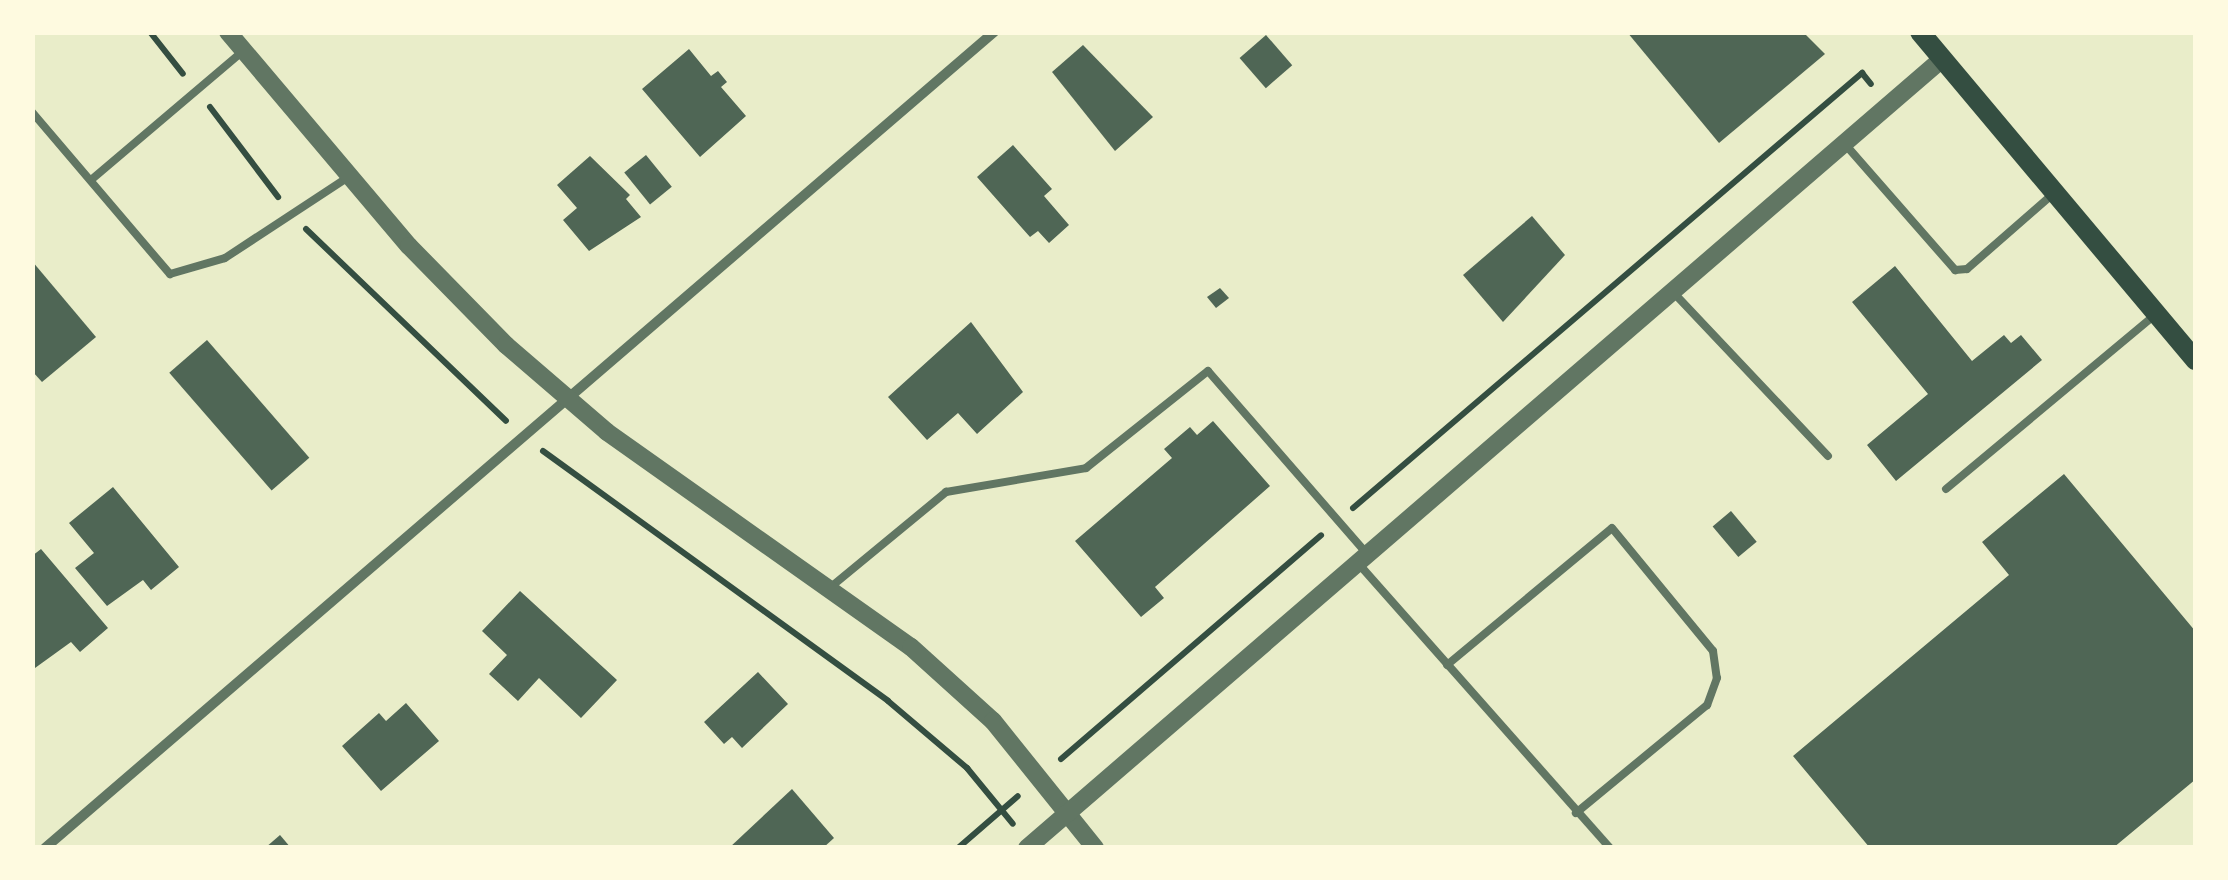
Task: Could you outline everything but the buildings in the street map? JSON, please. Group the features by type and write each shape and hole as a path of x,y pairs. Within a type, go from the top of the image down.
{"main road":[{"path":"1920,32 2196,361"}],"street":[{"path":"228,32 448,290 566,400 832,586 968,698 1040,778 1095,848"},
{"path":"45,848 994,32"},
{"path":"1028,848 1942,59"}],"lane":[{"path":"91,180 244,52"},
{"path":"32,112 170,274 224,258 349,177"},
{"path":"1844,143 1955,270 1967,269 2054,193"},
{"path":"1672,290 1828,456"},
{"path":"1946,489 2156,314"},
{"path":"832,586 946,492 1086,468 1208,370 1338,520 1362,558 1448,665 1610,848"},
{"path":"1448,665 1612,528 1713,652 1718,678 1707,705 1576,813"}],"path":[{"path":"150,32 293,214 524,438 888,701 967,768 1001,810"},
{"path":"958,848 1862,74 1889,105"}]}
